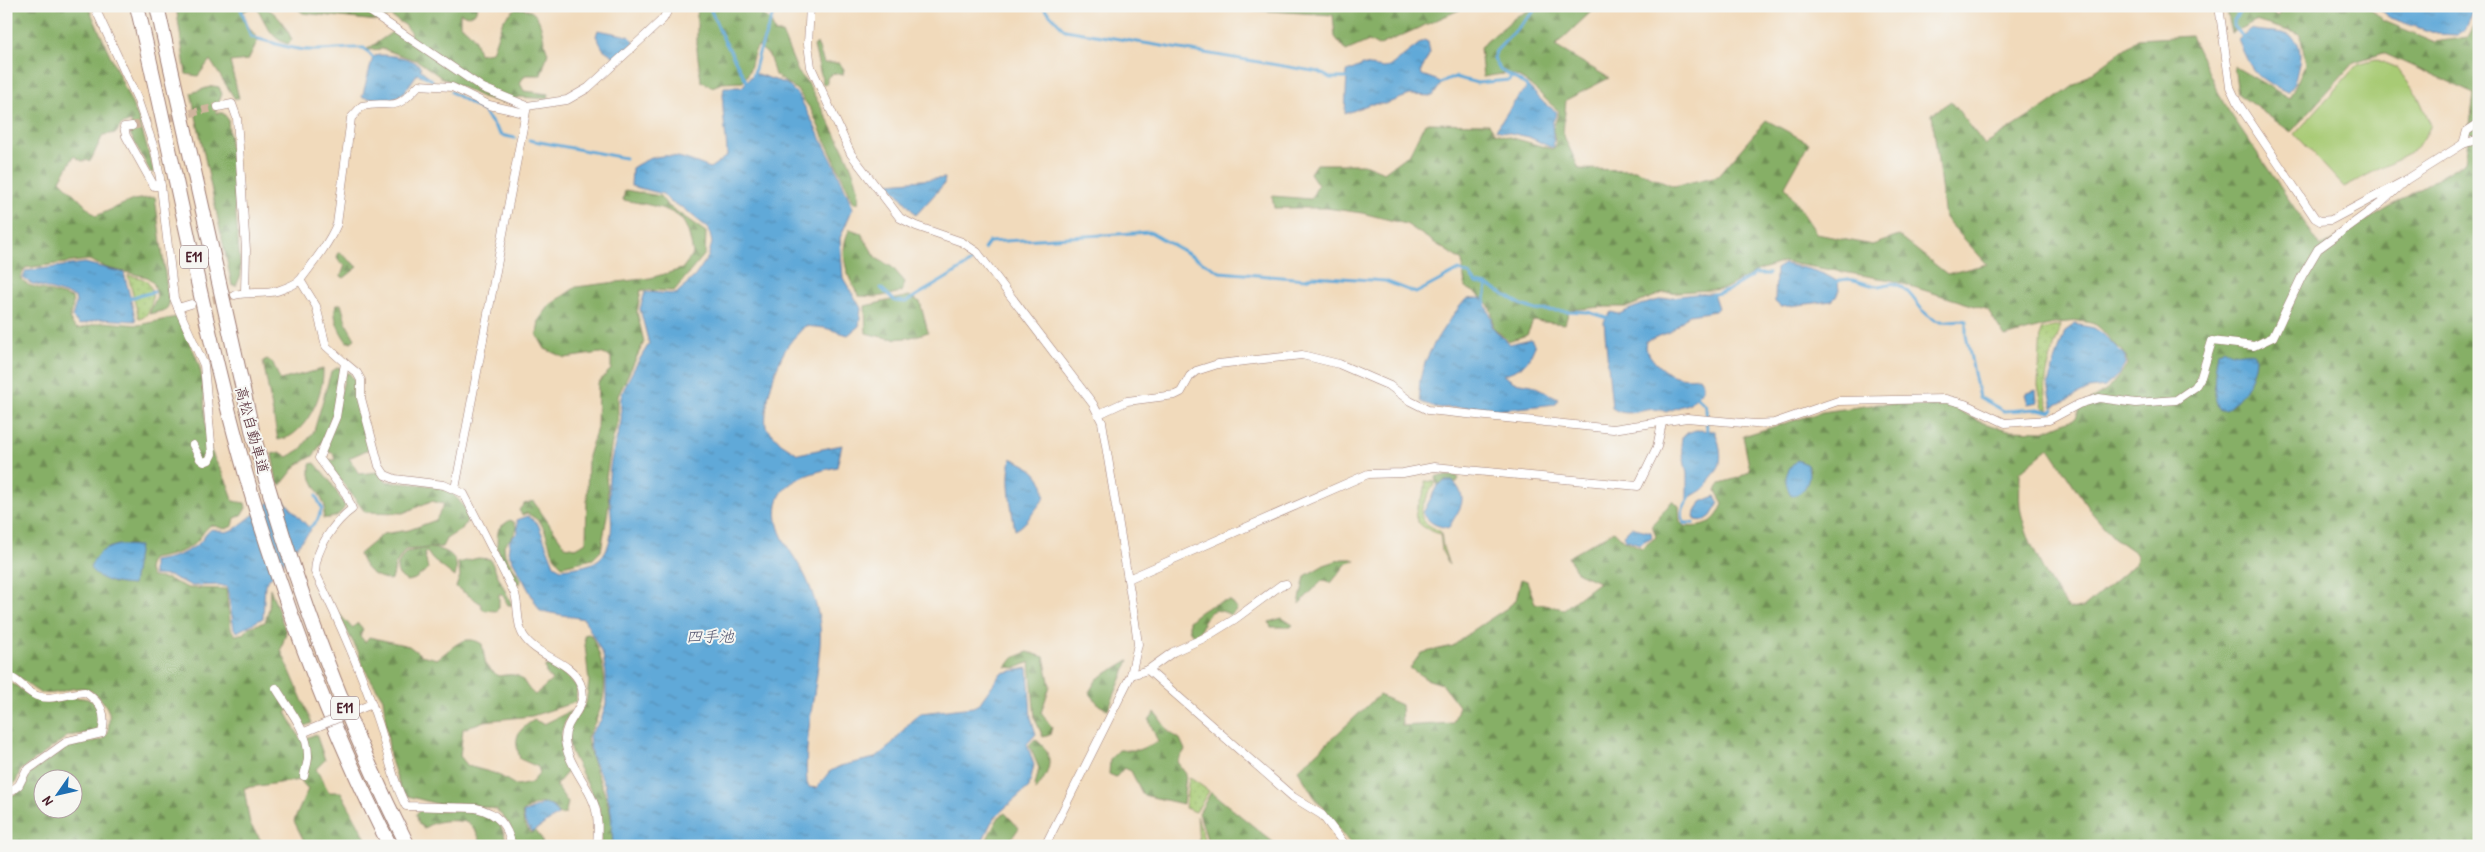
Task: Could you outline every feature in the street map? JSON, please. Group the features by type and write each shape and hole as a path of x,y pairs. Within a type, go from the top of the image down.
{"highway":[{"path":"130,6 164,118"},
{"name":"高松自動車道","path":"137,6 164,118 224,390 256,507 280,582 333,724 390,846"},
{"name":"高松自動車道","path":"157,6 249,415 291,566 348,718 380,790 408,846"}],"street":[{"path":"94,6 137,98 155,151 161,186 168,253 178,308 204,365 212,454 209,460 204,462 200,459 193,445"},
{"path":"362,6 483,88 526,109"},
{"path":"235,295 245,292 254,295 276,291 300,280 330,239 337,224 351,118 362,106 397,105 406,99 419,85 452,87 489,105 526,109 567,100 588,88 646,36 666,15 670,6"},
{"path":"810,6 808,44 811,67 851,154 900,218 916,226 962,242 978,252 1048,343 1099,414 1138,644 1131,675 1045,846"},
{"path":"2219,6 2230,87 2237,102 2315,218 2320,221 2331,220 2406,180 2463,144 2479,139"},
{"path":"218,107 232,104 237,118 246,250 245,292"},
{"path":"455,489 526,109"},
{"path":"2463,144 2467,131 2479,123"},
{"path":"132,126 124,128 126,136 154,186 161,186"},
{"path":"1099,414 1127,401 1175,395 1180,392 1190,376 1196,371 1218,364 1302,355 1339,364 1390,386 1410,401 1428,410 1613,429 1687,418 1755,424 1774,423 1838,401 1946,398 1965,404 2005,423 2049,420 2079,404 2099,398 2136,403 2176,400 2195,387 2201,377 2212,341 2254,346 2272,337 2302,276 2318,249 2381,202 2406,180"},
{"path":"300,280 316,306 326,346 357,373 361,380 361,398 379,466 385,475 395,479 444,485 464,494 515,594 519,605 518,625 523,636 547,656 574,673 581,684 583,699 579,710 569,724 565,739 569,754 594,802 598,822 597,846"},
{"path":"178,308 191,304"},
{"path":"345,363 336,416 319,458 346,494 352,509 340,517 320,550 315,561 315,572 352,649 390,768 406,806 419,805 488,811 498,817 509,831 512,846"},
{"path":"1128,579 1368,474 1403,473 1434,467 1638,486 1657,447 1662,423"},
{"path":"1131,675 1148,670 1173,652 1204,638 1235,619 1281,585 1286,584"},
{"path":"1148,670 1293,797 1322,815 1346,846"},
{"path":"6,678 10,677 16,680 33,694 42,697 85,692 101,706 104,714 102,733 68,742 26,770 19,785 6,795"},
{"path":"276,688 305,732 308,756 304,776"},
{"path":"305,732 370,705"}],"green space":[{"path":"6,6 88,6 139,120 154,172 151,173 129,132 132,130 131,121 121,125 116,133 103,135 91,160 82,161 74,156 60,180 96,216 133,200 155,197 169,304 166,310 149,314 157,296 154,284 147,277 107,268 89,260 25,268 20,278 28,285 72,298 70,318 73,325 78,329 102,322 139,325 176,317 194,351 203,381 208,441 228,484 233,501 245,503 246,508 241,516 235,518 233,526 225,529 211,525 189,548 151,559 148,569 152,577 168,579 188,588 226,589 231,629 235,635 245,633 249,627 265,622 269,608 270,588 286,632 281,650 312,723 303,727 292,708 286,712 301,740 316,734 325,760 316,769 329,792 341,792 370,846 302,846 305,843 294,821 308,789 300,780 244,788 250,824 265,846 6,846 6,798 19,792 32,772 32,820 82,820 82,770 34,770 70,745 101,740 108,733 109,718 109,713 102,701 95,693 86,689 77,688 48,694 38,692 16,676 6,674 6,187 10,182 6,171"},
{"path":"176,6 253,6 243,12 247,24 258,40 248,60 230,62 239,98 235,99 210,60 198,76 186,74"},
{"path":"256,6 268,9 278,17 292,40 288,44 272,34"},
{"path":"294,6 478,6 475,13 467,16 460,13 460,25 473,37 479,54 492,52 503,20 516,8 526,9 537,17 540,23 548,53 541,75 525,75 520,83 524,91 549,94 548,99 520,97 502,103 482,97 442,78 418,61 383,49 366,50 394,31 408,39 411,33 405,25 390,16 377,21 303,13"},
{"path":"697,6 755,6 771,22 775,33 782,33 798,72 808,83 849,162 859,192 858,203 854,203 811,110 797,90 775,75 769,55 758,46 753,55 749,72 743,82 722,83 712,87 701,81 697,50"},
{"path":"1223,6 1468,6 1378,46 1369,41 1346,51 1335,37 1333,15 1223,8"},
{"path":"1539,6 1597,6 1555,46 1609,78 1566,100 1563,134 1579,169 1635,170 1674,186 1718,176 1766,120 1809,143 1785,186 1817,234 1872,245 1899,236 1947,274 1987,264 1945,218 1932,114 1951,101 1985,145 2046,106 2138,39 2191,36 2224,104 2321,247 2465,162 2474,94 2383,53 2354,62 2291,132 2238,94 2234,66 2289,98 2306,64 2300,34 2255,21 2232,33 2226,6 2256,6 2278,16 2284,6 2368,6 2384,21 2435,42 2468,37 2479,17 2479,846 1352,846 1313,795 1298,770 1379,695 1401,705 1402,726 1453,723 1459,706 1442,684 1426,679 1410,668 1421,653 1453,646 1507,608 1516,600 1521,579 1527,581 1535,603 1564,609 1599,582 1578,573 1568,557 1614,531 1622,539 1642,548 1656,537 1652,525 1673,500 1679,506 1680,522 1684,526 1691,527 1709,523 1717,515 1723,503 1716,491 1720,483 1738,478 1750,471 1743,436 1822,412 1879,404 1948,404 1980,422 2008,430 2044,431 2076,418 2082,405 2107,390 2127,366 2126,356 2123,351 2096,325 2087,322 2064,322 2005,337 1988,310 1891,280 1783,262 1759,270 1724,289 1663,293 1628,307 1569,310 1565,324 1533,321 1527,335 1508,341 1493,327 1492,312 1486,302 1465,287 1462,261 1406,224 1362,213 1326,208 1274,208 1272,196 1311,199 1318,185 1310,173 1316,164 1364,164 1384,172 1410,153 1425,123 1489,124 1495,133 1552,149 1556,146 1553,129 1559,111 1528,83 1514,75 1504,74 1483,77 1480,47 1517,16","holes":["2049,448 2092,513 2113,537 2137,554 2136,563 2083,608 2069,609 2046,575 2032,546 2020,507 2020,472"]},
{"path":"817,43 824,63 839,63 844,69 843,75 833,73 827,78 827,84 823,84 814,46"},
{"path":"2375,59 2397,68 2418,96 2431,125 2424,139 2410,153 2344,187 2295,134 2358,64"},
{"path":"213,86 219,87 222,94 219,102 216,104 216,113 223,113 228,119 241,275 236,286 232,285 191,93"},
{"path":"625,190 660,196 667,205 706,232 705,254 674,291 641,290 637,312 644,342 618,396 618,421 606,477 609,504 601,551 593,559 562,566 552,551 540,522 527,513 522,515 519,510 524,504 533,501 565,546 576,548 586,542 588,456 597,428 598,383 611,369 611,357 600,353 565,358 545,349 537,335 539,320 550,305 576,287 650,278 682,269 693,254 688,232 682,220 663,209 623,200"},
{"path":"850,229 861,233 876,258 892,267 905,282 902,292 877,297 859,296 850,280 845,263 846,237"},
{"path":"339,252 358,267 344,278 341,276 345,265 340,263 337,257"},
{"path":"128,275 145,280 152,291 150,309 147,314 139,319"},
{"path":"909,296 920,302 928,332 904,338 883,337 866,333 865,306"},
{"path":"336,304 341,304 347,325 355,339 351,342 347,342 337,324"},
{"path":"2061,325 2046,379 2047,400 2050,411 2043,407 2038,386 2041,330"},
{"path":"267,359 273,363 280,380 323,369 319,396 305,422 292,435 278,440 263,361"},
{"path":"338,367 341,368 333,413 322,443 313,456 297,465 281,485 277,483 272,454 280,452 288,457 301,449 314,431 331,372"},
{"path":"346,373 349,373 355,381 371,448 349,458 359,474 378,472 386,481 434,486 444,489 454,495 462,504 469,517 462,529 446,539 442,547 405,550 395,565 393,577 390,580 370,572 359,554 383,534 409,530 436,520 444,504 431,501 403,513 365,512 328,464 326,460 335,460 333,453 325,451"},
{"path":"315,463 330,481 345,506 341,512 330,518 323,518 325,506 310,475 310,464"},
{"path":"1437,476 1456,476 1459,478 1457,482 1445,481 1438,485 1435,478"},
{"path":"1425,481 1437,482 1423,506 1421,516 1426,523 1441,532 1443,547 1449,565 1442,551 1440,534 1418,522 1416,516 1416,510 1425,489"},
{"path":"510,520 514,522 517,528 513,536 504,545 505,555 521,580 519,584 508,573 498,551 497,535 499,528"},
{"path":"429,548 442,550 451,555 456,564 455,577 432,559 427,552 424,552 428,569 415,579 407,581 402,578 397,568 406,552"},
{"path":"478,558 490,559 512,605 508,605 502,594 499,594 499,608 496,611 483,610 480,603 456,587 460,576 458,563"},
{"path":"1342,559 1356,561 1347,563 1331,583 1323,580 1299,604 1305,576 1324,565"},
{"path":"1231,601 1237,609 1231,615 1218,610 1210,612 1200,631 1194,636 1189,630 1189,621 1199,613 1208,607"},
{"path":"335,609 352,628 358,623 363,630 360,636 365,642 369,637 409,646 421,655 437,659 458,643 469,640 476,641 482,644 486,666 498,676 519,676 535,695 552,680 546,673 545,666 554,665 577,686 576,702 532,716 484,721 463,729 460,756 468,766 497,774 517,786 531,783 540,773 538,767 520,759 517,741 520,732 534,720 544,724 571,711 561,734 563,753 569,770 556,785 568,803 565,814 559,815 552,806 547,804 537,804 522,813 524,824 531,833 535,830 542,839 543,846 517,846 509,824 496,809 458,803 437,804 408,796 401,790 390,757 383,699 362,665 358,651"},
{"path":"1282,618 1293,625 1291,627 1271,627 1269,622"},
{"path":"584,635 591,635 601,662 604,674 604,687 600,711 587,737 608,804 613,832 612,846 601,846 600,809 571,752 568,740 570,726 586,703 589,682"},
{"path":"1028,652 1044,657 1050,686 1041,713 1052,727 1050,735 1043,737 1035,719 1030,662 1016,668 1006,667 1013,658"},
{"path":"1129,660 1108,710 1099,705 1089,692 1097,679"},
{"path":"9,682 39,700 84,698 97,706 100,720 95,732 68,736 20,771 16,782 6,791 6,683"},
{"path":"1155,712 1169,732 1180,739 1185,750 1177,762 1186,774 1183,804 1143,795 1131,771 1124,768 1116,777 1109,774 1110,759 1119,750 1138,750 1158,742 1149,720"},
{"path":"1035,739 1042,745 1049,757 1048,770 1036,790 1035,786 1039,768 1029,745"},
{"path":"1189,777 1209,791 1196,812 1185,808"},
{"path":"1211,792 1278,846 1209,846 1199,813"},
{"path":"420,810 472,812 490,817 497,821 501,827 508,846 481,846 478,835 468,822 445,821 434,823 424,828 419,824 416,814"},
{"path":"1005,813 1019,828 1006,846 983,846 999,817"},
{"path":"1197,816 1206,846 1199,846"}],"water":[{"path":"2377,6 2476,6 2465,30 2457,35 2437,34 2390,18"},
{"path":"2250,29 2286,34 2293,37 2298,43 2300,52 2299,64 2294,83 2287,92 2267,82 2251,67 2238,40"},
{"path":"598,30 629,36 635,42 616,58 603,49 596,36"},
{"path":"1424,40 1428,42 1430,53 1421,71 1422,75 1439,81 1441,84 1433,96 1410,95 1385,104 1370,104 1345,114 1347,72 1363,65 1389,67"},
{"path":"378,55 395,56 413,61 427,75 426,77 417,74 405,91 395,98 382,100 362,97 373,57"},
{"name":"四手池","path":"754,73 787,84 799,96 836,168 853,208 840,238 843,278 861,308 859,326 848,335 825,328 805,326 784,352 771,384 766,408 766,427 781,443 798,454 842,445 837,467 809,474 792,483 780,496 776,514 780,531 812,591 819,621 820,651 808,742 807,783 809,787 817,788 829,772 840,766 875,758 890,746 911,721 921,713 973,707 979,704 1001,673 1028,668 1031,718 1036,734 1027,744 1034,765 1029,787 998,814 991,823 980,846 613,846 611,812 605,785 592,758 589,736 601,720 606,704 606,674 603,655 584,619 540,611 508,552 510,540 518,532 517,520 528,516 538,524 554,565 561,569 584,566 595,562 603,555 608,546 611,527 610,470 621,421 621,397 631,374 649,344 640,309 645,292 676,294 695,276 708,257 712,243 709,229 683,208 670,202 663,194 631,186 632,168 652,158 671,156 680,157 710,168 727,156 723,103 724,87 742,87"},
{"path":"1528,86 1544,103 1557,112 1552,124 1554,147 1529,137 1496,130 1512,105"},
{"path":"945,178 944,184 916,215 889,183"},
{"path":"85,263 124,273 136,321 100,319 79,325 72,317 76,303 75,297 30,283 23,278 26,271"},
{"path":"1784,264 1805,268 1832,278 1838,282 1839,290 1836,297 1832,301 1781,307 1775,302 1776,269"},
{"path":"1713,293 1718,308 1715,311 1689,315 1670,332 1646,341 1645,348 1655,362 1667,372 1681,377 1699,377 1703,383 1703,390 1690,403 1666,412 1652,409 1626,413 1612,408 1604,322 1611,312 1619,314 1665,299"},
{"path":"1482,298 1492,318 1492,327 1509,344 1531,339 1535,346 1529,359 1523,366 1503,375 1514,382 1532,385 1558,398 1556,404 1499,410 1476,407 1437,408 1421,402 1419,389 1421,376 1432,347 1440,333 1466,299"},
{"path":"2075,324 2094,328 2103,334 2125,356 2125,365 2119,374 2105,387 2089,389 2053,407 2048,384 2065,331"},
{"path":"2223,348 2230,353 2253,353 2256,357 2253,372 2242,394 2231,406 2225,410 2220,410 2215,398 2214,382 2218,352"},
{"path":"2036,390 2037,402 2028,404 2025,394"},
{"path":"1696,430 1715,431 1721,458 1718,470 1709,481 1707,487 1687,499 1687,474 1681,445 1682,438 1687,433"},
{"path":"1011,458 1025,465 1036,474 1043,485 1045,498 1027,520 1015,530 1009,485"},
{"path":"1797,460 1807,464 1809,474 1805,488 1792,496 1787,486 1786,477 1790,468"},
{"path":"1445,481 1453,481 1461,494 1462,500 1449,528 1434,524 1423,513 1437,486"},
{"path":"279,495 311,530 265,584 263,618 237,632 234,629 227,587 220,585 192,586 170,576 153,575 153,561 188,551 198,544 212,529 226,532 235,529"},
{"path":"1715,496 1719,503 1711,516 1704,521 1696,520 1694,516 1701,502"},
{"path":"1631,527 1651,532 1652,537 1639,544 1625,539 1623,535"},
{"path":"119,545 139,546 133,585 115,583 104,579 90,568 95,558 101,552"},
{"path":"545,803 554,808 558,815 532,832 525,823 523,813"}],"waterway":[{"path":"240,6 251,37 302,50 364,48 375,60"},
{"path":"709,6 722,36 749,86"},
{"path":"753,77 759,53 776,6"},
{"path":"1042,6 1065,30 1319,72 1330,78 1349,78"},
{"path":"1528,91 1526,85 1500,70 1494,58 1496,51 1539,6"},
{"path":"2244,6 2234,20 2234,26 2244,38"},
{"path":"423,75 432,80"},
{"path":"1438,84 1455,77 1477,83 1509,80 1511,77"},
{"path":"451,92 483,111 501,135 515,138"},
{"path":"529,140 625,158"},
{"path":"984,249 989,242 1150,232 1220,272 1306,279 1313,276 1385,281 1416,293 1459,270 1470,275 1476,283 1487,285 1484,307"},
{"path":"881,288 895,301 906,302 972,261"},
{"path":"1710,295 1727,291 1755,274 1769,274"},
{"path":"1835,283 1840,280 1850,279 1876,286 1891,283 1898,285 1907,291 1926,314 1935,320 1966,321 1966,335 1979,397 2004,411 2038,409 2051,412 2054,409"},
{"path":"1487,285 1524,306 1536,310 1588,312 1610,319"},
{"path":"126,299 154,292"},
{"path":"1693,393 1706,406 1707,434"},
{"path":"1691,494 1682,515 1684,523 1694,523"},
{"path":"308,529 317,521 322,508 316,496"}],"tunnel":[{"path":"132,126 218,107"},
{"path":"201,302 235,295"}]}
